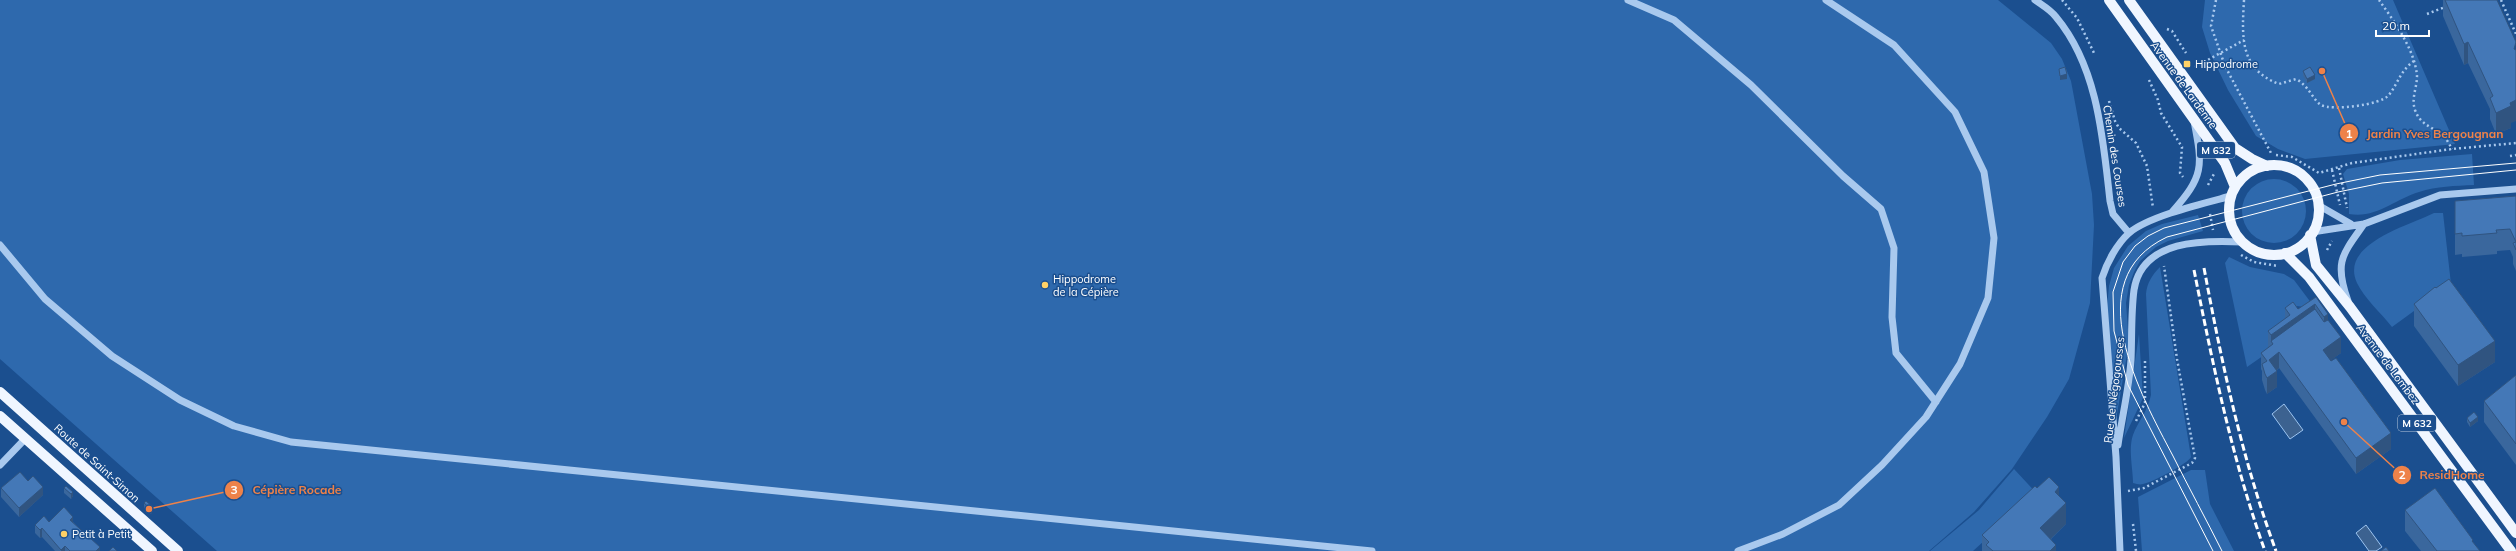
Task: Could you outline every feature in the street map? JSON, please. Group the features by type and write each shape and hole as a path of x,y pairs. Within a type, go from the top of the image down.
{"main road":[{"name":"Avenue de Lardenne","path":"2109,0 2225,163 2233,191"},
{"name":"Avenue de Lardenne","path":"2129,0 2235,148 2252,159 2267,166"},
{"path":"2267,166 2284,166 2296,171 2306,179 2314,190 2318,205 2317,219 2311,234 2299,246 2285,253 2271,254 2258,252 2243,242 2230,221 2233,191 2251,171 2267,166"},
{"name":"Avenue de Lombez","path":"2311,234 2316,264 2350,307 2516,533"},
{"name":"Avenue de Lombez","path":"2285,253 2309,277 2511,551"},
{"name":"Route de Saint-Simon","path":"0,392 178,551"},
{"path":"0,416 152,551"}],"street":[{"path":"1628,0 1674,20 1750,85 1843,176 1880,209 1894,248 1892,316 1896,353 1936,402"},
{"path":"1738,551 1783,534 1839,505 1882,465 1926,417 1936,402 1960,364 1988,298 1994,238 1984,172 1955,112 1894,45 1826,0"},
{"name":"Chemin des Courses","path":"2035,0 2056,16 2071,37 2082,61 2100,122 2113,214 2130,233"},
{"name":"Rue de Négogousses","path":"2172,212 2194,186 2200,172 2200,158 2193,116"},
{"path":"2311,234 2351,224 2364,224 2440,195 2516,189"},
{"name":"Rue de Négogousses","path":"2120,551 2116,457 2102,278 2107,264 2130,233 2172,212 2207,202 2233,191"},
{"path":"2318,205 2351,224"},
{"path":"2350,307 2341,280 2340,269 2346,249 2364,224"},
{"name":"Rue de Négogousses","path":"2116,457 2130,366 2134,289 2139,276 2149,261 2164,250 2194,242 2243,242"},
{"path":"0,245 45,299 112,356 180,400 234,426 291,442 1372,551"},
{"path":"0,465 25,439"}],"path":[{"path":"2062,0 2077,18 2095,56"},
{"path":"2216,0 2211,26 2224,66 2272,154"},
{"path":"2244,0 2244,40 2249,61 2257,72 2279,84 2296,79 2310,90 2320,104 2330,108 2380,102 2388,96 2406,67 2414,61"},
{"path":"2378,0 2392,18 2414,61 2417,78 2413,97 2415,110 2420,119 2427,126 2442,134 2452,149"},
{"path":"2501,0 2516,34"},
{"path":"2427,14 2449,5"},
{"path":"2196,67 2220,52 2244,40"},
{"path":"2148,56 2149,84 2158,100 2161,113 2182,147 2180,173 2194,186 2206,189 2219,169"},
{"path":"2109,99 2115,121 2119,128 2136,143 2147,166 2154,210"},
{"path":"2266,154 2292,157 2319,173 2352,163 2452,149 2516,143"},
{"path":"2510,156 2516,155"},
{"path":"2339,168 2346,211"},
{"path":"2332,170 2340,199 2340,211"},
{"path":"2207,202 2216,241"},
{"path":"2235,252 2254,262 2280,267"},
{"path":"2129,491 2144,488 2186,466 2195,458 2177,359 2164,266"}],"shaded area":[{"name":"Hippodrome de la Cépière","path":"0,0 1998,0 2051,43 2062,59 2071,81 2092,194 2094,225 2090,303 2069,379 2047,417 2012,469 1974,512 1929,551 217,551 0,359"},
{"path":"2205,0 2393,0 2455,144 2305,159 2278,149 2256,136 2228,90 2210,53 2202,27"},
{"path":"2472,154 2474,185 2426,190 2410,195 2385,208 2368,214 2349,214 2349,194 2343,174 2347,169 2400,160"},
{"path":"2268,179 2280,179 2297,188 2304,199 2306,211 2304,223 2297,234 2280,243 2268,243 2256,238 2247,229 2242,217 2242,205 2247,193 2256,184"},
{"path":"2434,213 2443,213 2451,284 2392,327 2368,300 2357,283 2354,269 2358,257 2367,247 2379,238"},
{"path":"2198,215 2203,231 2168,241 2156,247 2140,261 2134,272 2129,285 2126,303 2129,343 2116,420 2107,307 2109,286 2114,268 2128,246 2146,231 2162,224"},
{"path":"2229,257 2250,267 2284,274 2294,280 2315,308 2296,306 2290,337 2247,367 2225,263"},
{"path":"2160,267 2191,457 2184,464 2154,480 2140,484 2133,483 2131,446 2133,435 2147,407 2151,395 2146,294 2150,279"},
{"path":"2139,334 2143,398 2124,438"},
{"path":"2284,404 2303,430 2290,439 2272,414"},
{"path":"2014,469 2041,498 1996,530 1973,551 1930,551 1979,510"},
{"path":"2191,470 2205,470 2210,504 2234,551 2142,551 2138,497"},
{"path":"2366,525 2382,547 2376,551 2369,551 2356,533"}],"building":[{"path":"2445,0 2497,0 2516,42 2514,49 2516,50 2516,100 2510,103 2511,106 2496,113 2490,98 2493,96 2468,42 2464,44"},
{"path":"2065,67 2067,74 2060,76 2059,69"},
{"path":"2310,67 2315,75 2307,79 2303,71"},
{"path":"2516,196 2516,242 2510,229 2496,230 2497,233 2462,236 2462,233 2455,234 2455,201"},
{"path":"2516,242 2516,250 2513,243"},
{"path":"2449,279 2495,341 2458,365 2414,304 2435,287 2436,288"},
{"path":"2316,297 2328,314 2324,317 2315,304 2271,335 2268,331 2290,315 2285,308 2293,302 2298,309"},
{"path":"2315,309 2324,322 2328,320 2341,337 2323,350 2331,361 2336,358 2391,433 2356,458 2279,352 2269,360 2277,371 2267,378 2262,364 2267,361 2261,353 2273,344 2271,341"},
{"path":"2516,375 2516,444 2484,401"},
{"path":"2474,412 2478,417 2470,423 2467,418"},
{"path":"20,472 28,481 33,476 43,487 19,508 1,488"},
{"path":"2049,477 2059,487 2055,492 2066,503 2040,528 2056,545 2050,551 1993,551 1986,545 1989,542 1982,535 2035,486 2037,488"},
{"path":"66,486 73,492 71,494 64,488"},
{"path":"2435,488 2480,551 2437,551 2405,510"},
{"path":"146,501 153,507 151,509 144,503"},
{"path":"64,507 73,517 70,520 100,547 96,551 70,551 65,546 61,550 42,528 40,530 35,525 44,516 49,522"},
{"path":"113,547 117,551 109,551"},
{"path":"2386,547 2389,551 2381,551"}],"tram line":[{"path":"2213,551 2128,385 2114,331 2113,292 2123,262 2135,246 2148,236 2164,228 2336,184 2380,175 2516,163"},
{"path":"2222,551 2146,402 2133,371 2124,340 2120,309 2125,281 2140,256 2167,237 2338,192 2382,183 2516,170"}],"railway":[{"path":"2204,268 2234,411 2253,481 2276,551"},
{"path":"2194,270 2224,412 2253,516 2265,551"}],"place":[{"name":"Hippodrome","path":"2187,64"},
{"name":"Jardin Yves Bergougnan","path":"2322,71"},
{"name":"Hippodrome de la Cépière","path":"1045,285"},
{"name":"ResidHome","path":"2344,422"},
{"name":"Cépière Rocade","path":"149,509"},
{"name":"Petit à Petit","path":"64,534"}]}
